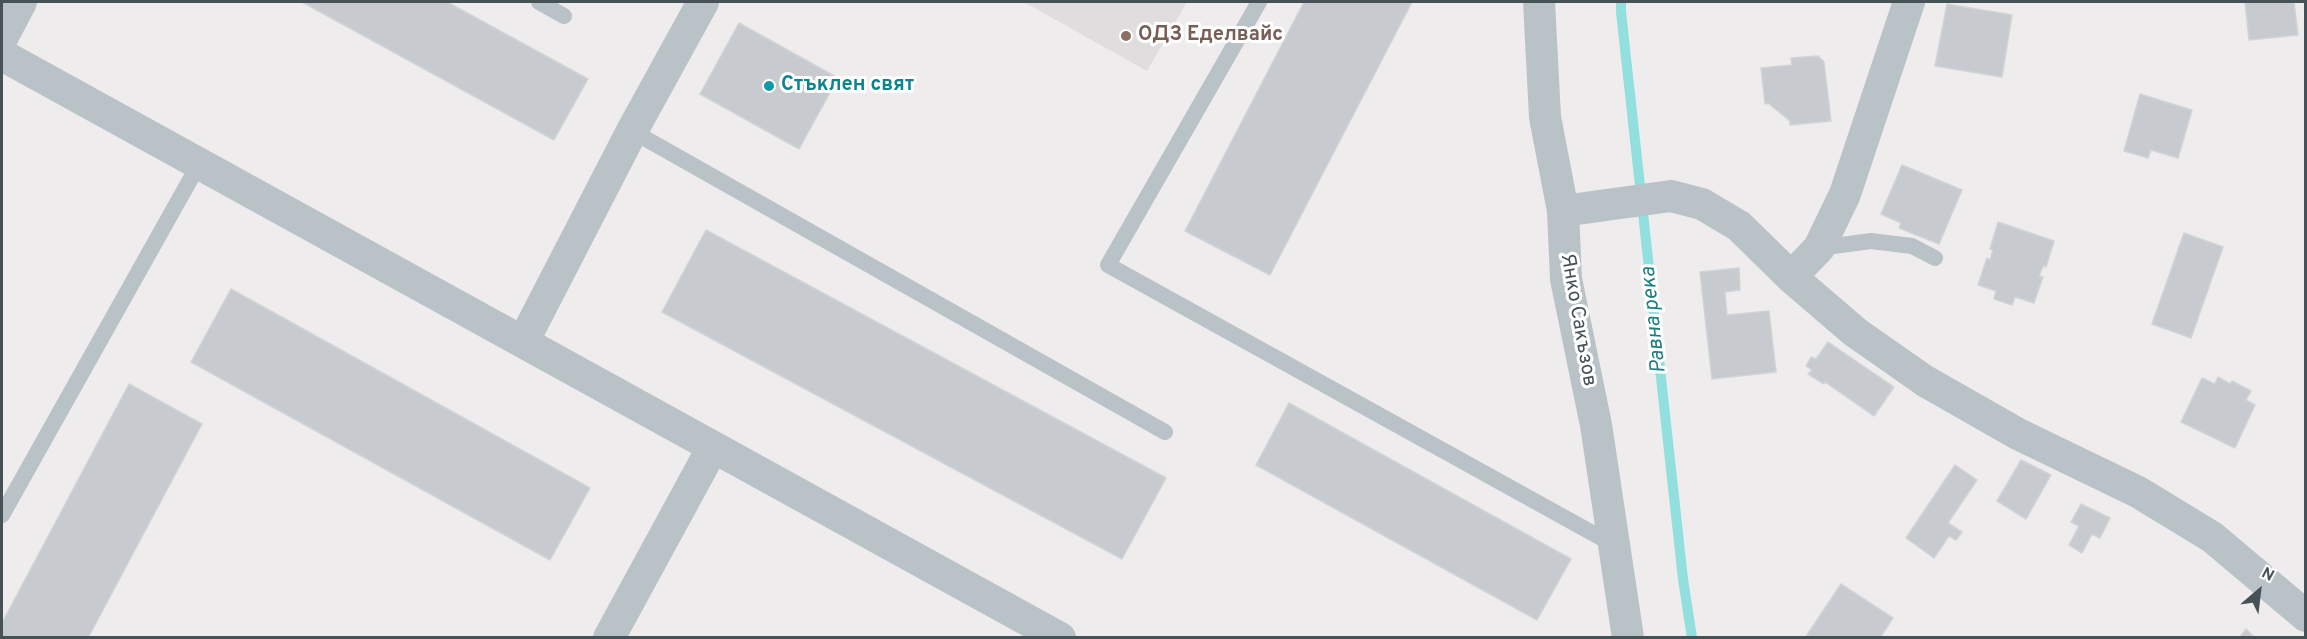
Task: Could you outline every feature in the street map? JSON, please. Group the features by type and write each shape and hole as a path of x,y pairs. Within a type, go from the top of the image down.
{"street":[{"path":"2,38 21,2"},
{"path":"523,342 632,131 703,2"},
{"name":"Янко Сакъзов","path":"1539,2 1545,117 1563,211 1566,279 1596,425 1628,638"},
{"path":"1791,277 1819,248 1845,194 1909,2"},
{"path":"2,55 1060,638"},
{"path":"1563,211 1671,196 1702,204 1739,226 1791,277 1855,332 1926,381 2018,434 2138,492 2212,537 2306,616"},
{"path":"609,638 713,447"}],"lane":[{"path":"539,2 564,16"},
{"path":"1259,2 1108,265 1614,545"},
{"path":"632,131 1166,432"},
{"path":"2,515 199,164"},
{"path":"1819,248 1871,241 1912,246 1935,258"}],"shaded area":[{"name":"ОДЗ Еделвайс","path":"1024,2 1187,2 1147,71"}],"building":[{"path":"302,2 447,2 588,79 554,140"},
{"path":"1304,2 1412,2 1270,275 1185,231"},
{"path":"2245,2 2294,2 2298,35 2249,40"},
{"path":"1947,4 2012,15 2002,77 1935,66"},
{"name":"Стъклен свят","path":"739,23 838,78 799,149 700,94"},
{"path":"1818,56 1824,62 1831,121 1790,125 1790,121 1768,103 1765,104 1761,68 1792,65 1791,58"},
{"path":"2140,94 2192,110 2178,158 2151,150 2148,158 2124,151"},
{"path":"1902,165 1962,190 1939,244 1899,228 1901,223 1881,214"},
{"path":"1998,222 2054,241 2046,267 2043,266 2039,276 2043,277 2034,303 2015,297 2012,305 1994,299 1996,291 1978,285 1987,258 1990,260 1993,250 1990,249"},
{"path":"706,230 1166,478 1122,559 662,312"},
{"path":"2184,233 2223,247 2191,338 2152,324"},
{"path":"1739,268 1740,290 1725,292 1727,315 1769,311 1776,372 1712,379 1700,272"},
{"path":"231,289 590,488 550,560 191,362"},
{"path":"1828,342 1894,387 1874,416 1825,382 1824,384 1808,374 1812,370 1806,366 1811,357 1816,359"},
{"path":"2218,377 2251,391 2246,400 2255,405 2235,448 2181,422 2202,378 2215,384"},
{"path":"129,384 202,424 88,638 2,638 2,623"},
{"path":"1289,403 1571,559 1537,620 1256,465"},
{"path":"2021,460 2051,475 2026,519 1997,501"},
{"path":"1955,465 1977,480 1948,523 1962,532 1956,540 1949,536 1934,558 1906,538"},
{"path":"2081,504 2110,518 2100,538 2092,534 2082,553 2069,545 2079,526 2071,522"},
{"path":"1841,584 1893,618 1880,638 1805,638"},
{"path":"2246,629 2255,638 2239,638"}],"waterway":[{"name":"Равна река","path":"1621,2 1683,579 1692,638"}],"place":[{"name":"ОДЗ Еделвайс","path":"1126,36"},
{"name":"Стъклен свят","path":"769,86"}]}
